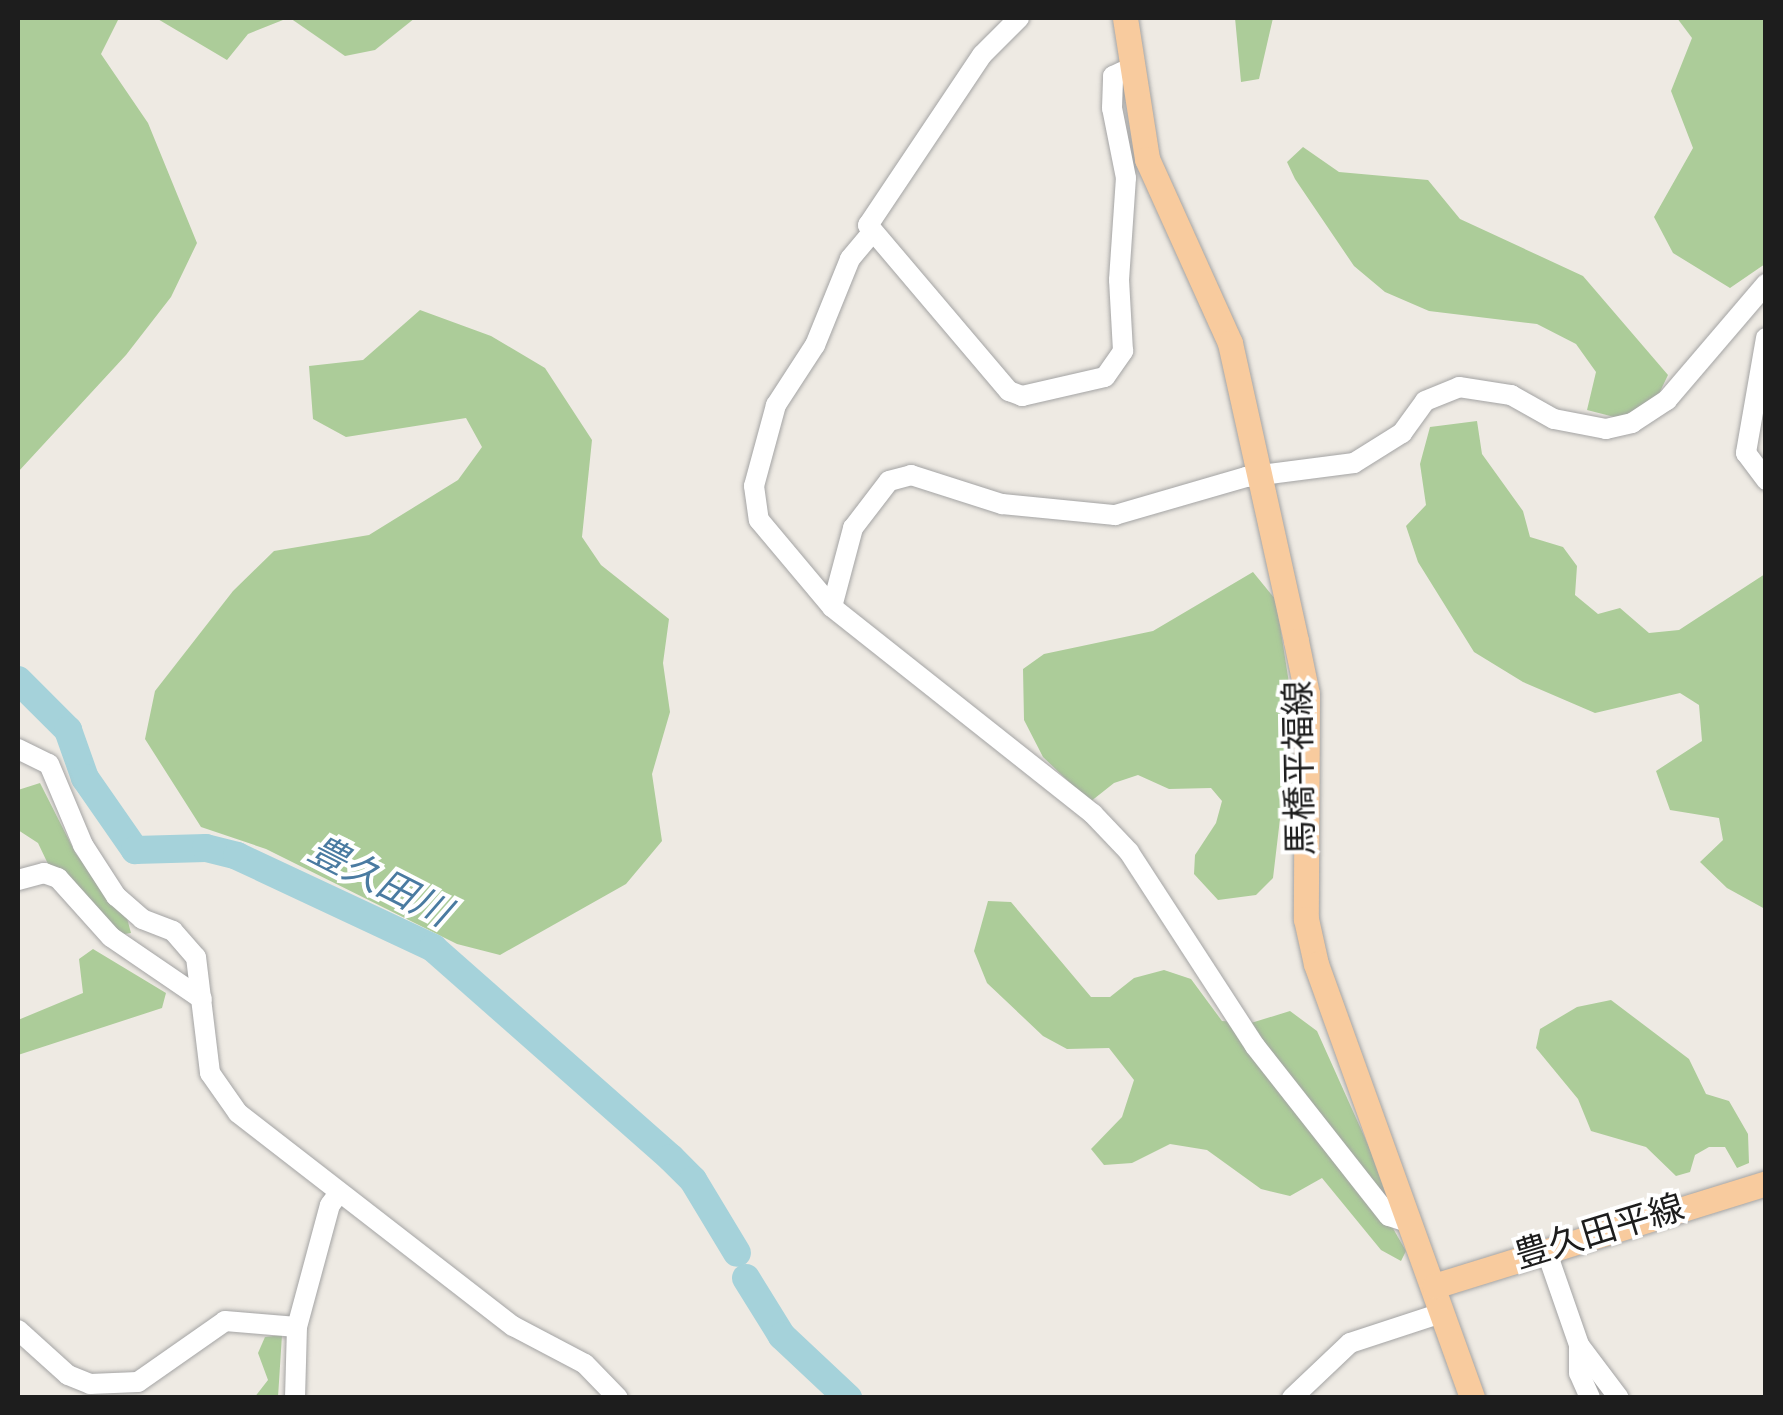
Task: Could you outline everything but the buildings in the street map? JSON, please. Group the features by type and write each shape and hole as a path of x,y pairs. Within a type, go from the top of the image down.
{"main road":[{"name":"馬橋平福線","path":"1125,18 1147,158 1220,317 1261,474 1306,694 1306,919 1337,1030 1472,1398"},
{"name":"豊久田平線","path":"1434,1286 1766,1183"}],"street":[{"path":"1019,18 982,55 876,208 870,235 850,259 797,380 776,405 752,502 778,548 832,607 1094,814 1128,852 1255,1046 1389,1216 1410,1223"},
{"path":"870,235 1009,390 1040,396 1105,377 1123,351 1119,280 1126,178 1112,108 1114,76 1130,68"},
{"path":"832,607 852,528 890,481 912,475 1002,504 1115,515 1261,474 1373,455 1402,433 1425,400 1459,386 1511,396 1580,427 1632,423 1666,400 1764,291"},
{"path":"1766,338 1746,453 1766,480"},
{"path":"18,749 49,764 94,865 126,908 184,940 196,957 203,1043 221,1095 339,1194 513,1326 585,1364 618,1398"},
{"path":"18,880 44,873 58,878 111,937 202,999"},
{"path":"295,1398 297,1326 330,1205 339,1194"},
{"path":"1546,1250 1579,1344 1618,1398"},
{"path":"1292,1398 1350,1343 1442,1313"},
{"path":"18,1330 68,1375 90,1384 138,1382 224,1321 297,1326"},
{"path":"1579,1344 1580,1373 1590,1398"}],"green space":[{"path":"18,18 119,18 101,54 148,123 197,243 171,297 126,355 18,472"},
{"path":"156,18 288,18 248,34 227,60"},
{"path":"290,18 415,18 375,50 345,56"},
{"path":"1235,18 1273,18 1259,79 1241,82"},
{"path":"1677,18 1765,18 1765,264 1730,288 1673,253 1654,217 1693,148 1671,91 1692,38"},
{"path":"1303,147 1339,172 1428,180 1460,219 1583,276 1668,375 1655,402 1622,419 1587,410 1596,372 1576,344 1537,324 1429,311 1385,292 1354,266 1295,179 1287,162"},
{"path":"420,310 491,336 545,368 592,440 582,537 601,565 669,619 663,663 670,712 652,774 662,841 626,884 500,955 457,944 266,849 201,827 145,739 155,691 233,591 274,551 369,535 458,480 482,447 466,418 346,437 313,419 309,366 363,360"},
{"path":"1477,421 1482,454 1523,511 1530,537 1563,547 1577,566 1575,595 1598,614 1620,608 1649,633 1679,630 1765,574 1765,909 1727,888 1700,862 1723,840 1719,818 1670,810 1656,771 1702,741 1699,705 1680,693 1595,713 1523,682 1474,652 1418,562 1406,526 1426,505 1420,464 1430,427"},
{"path":"1253,572 1276,600 1289,683 1287,760 1273,878 1256,895 1218,900 1194,874 1195,855 1216,823 1222,801 1211,788 1169,789 1138,775 1114,783 1090,802 1043,757 1024,720 1023,669 1044,654 1153,631"},
{"path":"40,783 76,854 127,918 131,933 118,935 48,864 38,843 18,830 18,790"},
{"path":"988,901 1011,902 1091,997 1110,997 1134,978 1164,970 1191,979 1222,1021 1251,1023 1290,1011 1317,1031 1387,1187 1387,1218 1406,1251 1401,1261 1381,1250 1322,1178 1290,1196 1261,1189 1207,1150 1170,1144 1132,1163 1104,1165 1091,1149 1122,1117 1134,1080 1109,1048 1067,1049 1043,1036 987,983 974,951"},
{"path":"93,949 166,993 162,1008 18,1055 18,1020 83,993 79,959"},
{"path":"1611,1000 1689,1059 1706,1094 1729,1101 1748,1134 1749,1163 1737,1168 1725,1147 1709,1147 1695,1155 1690,1172 1676,1176 1646,1147 1591,1131 1578,1099 1536,1048 1540,1029 1577,1007"},
{"path":"282,1335 278,1397 254,1398 268,1380 258,1353 265,1337"}],"waterway":[{"name":"豊久田川","path":"18,680 68,730 85,778 135,850 206,848 237,856 433,948 693,1180 737,1253"},
{"name":"豊久田川","path":"746,1278 782,1336 848,1398"}]}
